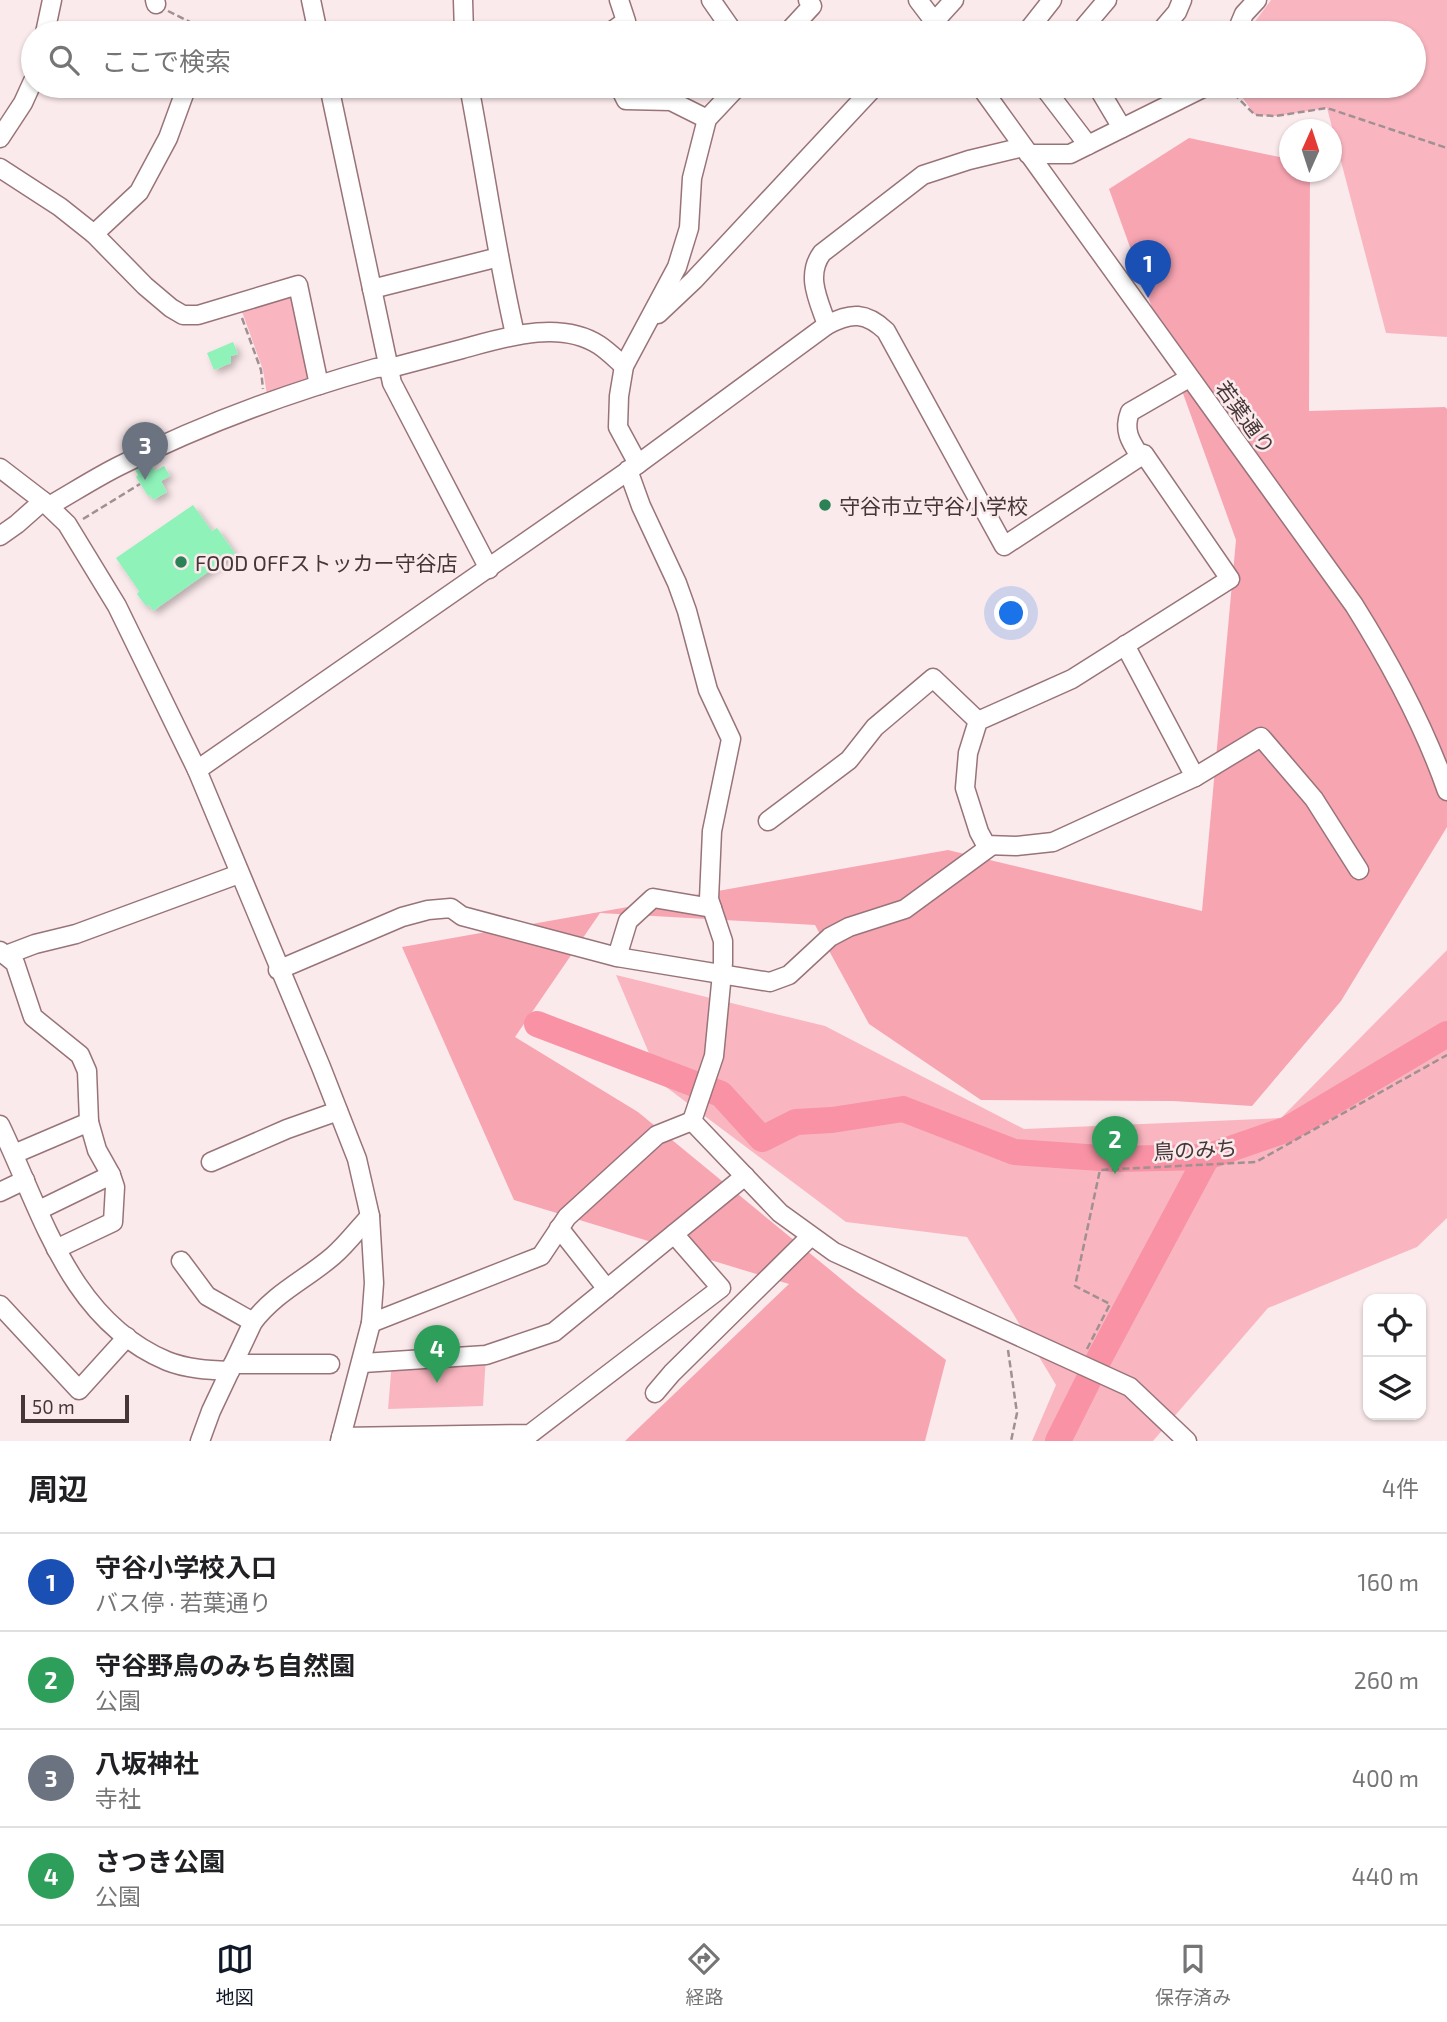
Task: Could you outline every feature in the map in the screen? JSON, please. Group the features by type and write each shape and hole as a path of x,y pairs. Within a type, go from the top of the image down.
{"street":[{"path":"48,21 51,0"},
{"path":"311,0 315,21"},
{"path":"463,0 464,21"},
{"path":"618,0 626,21"},
{"path":"711,0 726,21"},
{"path":"798,21 812,6 808,0"},
{"path":"918,0 929,21"},
{"path":"940,21 954,0"},
{"path":"1035,21 1052,0"},
{"path":"1089,21 1107,0"},
{"path":"1169,21 1182,0"},
{"path":"1241,21 1257,0"},
{"path":"0,138 25,98"},
{"path":"94,234 139,192 168,138 183,98"},
{"path":"332,98 391,383 489,569"},
{"path":"471,98 499,257 516,334"},
{"path":"625,98 671,101 707,119"},
{"path":"371,1323 541,1256 567,1217 657,1135 692,1121 714,1056 723,940 709,899 712,831 731,740 708,690 677,583 641,506 633,467 618,427 624,366 677,267 689,228 692,178 707,119 727,98"},
{"path":"644,329 694,281 864,98"},
{"name":"若葉通り","path":"988,98 1354,605 1420,722 1447,791"},
{"path":"1052,98 1088,145"},
{"path":"1104,98 1122,128"},
{"path":"827,325 813,285 817,260 822,253 923,175 939,168 1026,151 1070,154 1183,98"},
{"path":"0,168 61,208 94,234 145,286 183,315 198,315 298,285 319,385"},
{"path":"372,289 499,257"},
{"path":"197,770 489,569 827,325 848,316 859,315 876,322 886,331 1004,546 1144,454 1230,579 1072,680 978,721 968,753 965,788 986,845 1053,842 1195,777 1261,737 1314,799 1359,870"},
{"path":"0,536 46,503 185,435 265,402 376,369 394,367 516,334 540,332 582,337 598,344 624,366"},
{"path":"1140,456 1128,439 1126,422 1130,412 1189,378"},
{"path":"0,468 46,503 69,528 117,606 197,770 357,1159 370,1216 374,1283 371,1323 341,1439 530,1434 721,1288 674,1234"},
{"path":"1125,645 1195,777"},
{"path":"768,821 849,760 875,727 933,678 978,721"},
{"path":"278,970 402,917 428,910 451,908 463,916 617,957 762,982 776,980 789,975 830,937 849,927 905,909 990,846"},
{"path":"3,953 76,934 239,874"},
{"path":"617,957 628,920 653,898 712,908"},
{"path":"3,953 15,963 33,1017 80,1055 87,1071 89,1122 97,1150 115,1187 113,1222 56,1249"},
{"path":"211,1162 286,1129 338,1111"},
{"path":"692,1121 780,1213 834,1252 1130,1387 1187,1441"},
{"path":"14,1154 89,1122"},
{"path":"0,1125 56,1249 75,1284 96,1310 127,1337 167,1361 191,1368 330,1364"},
{"path":"39,1210 111,1175"},
{"path":"363,1363 486,1354 554,1332 745,1176"},
{"path":"0,1192 25,1180"},
{"path":"200,1441 211,1411 254,1322 276,1296 335,1254 370,1216"},
{"path":"559,1228 607,1289"},
{"path":"655,1393 811,1236"},
{"path":"181,1261 207,1296 254,1322"},
{"path":"0,1306 79,1390 127,1337"}],"path":[{"path":"156,2 190,21"},
{"path":"1238,98 1255,115 1276,116 1328,108 1447,148"},
{"path":"237,303 261,370 265,402"},
{"path":"69,528 140,484"},
{"name":"鳥のみち","path":"1079,1364 1110,1304 1075,1286 1100,1170 1256,1162 1447,1055"},
{"path":"1006,1329 1017,1413 1011,1441"}],"shaded area":[{"path":"1271,0 1447,0 1447,337 1386,333 1342,165 1342,119 1330,119 1327,108 1276,116 1255,115 1243,98 1426,98 1426,21 1255,21"},
{"path":"1189,138 1279,157 1279,182 1310,182 1309,411 1447,409 1447,827 1341,1001 1252,1106 1173,1101 981,1100 869,1024 815,925 600,913 515,1037 638,1112 857,1292 946,1360 925,1441 625,1441 789,1284 514,1200 402,947 948,850 1202,911 1236,540 1109,189"},
{"path":"297,291 314,380 267,395 263,370 240,306"},
{"path":"1447,950 1447,1218 1417,1247 1268,1308 1153,1441 1032,1441 1056,1385 967,1237 846,1222 662,1084 616,975 825,1026 1024,1129 1281,1118"},
{"path":"486,1355 483,1406 388,1409 392,1361"}],"building":[{"path":"233,342 238,354 231,356 231,363 214,370 207,353"},
{"path":"150,462 155,471 164,466 170,476 161,481 167,492 153,500 136,477 138,475 135,470"},
{"path":"193,505 212,531 217,528 235,553 153,611 137,594 139,591 116,558"}],"waterway":[{"path":"537,1024 721,1094 762,1139 796,1122 832,1120 903,1109 1014,1152 1115,1159 1207,1157"},
{"path":"1058,1441 1207,1157 1288,1129 1447,1034"}],"place":[{"name":"守谷小学校入口","path":"1148,298"},
{"name":"八坂神社","path":"145,480"},
{"name":"守谷市立守谷小学校","path":"825,505"},
{"name":"FOOD OFFストッカー守谷店","path":"181,562"},
{"name":"守谷野鳥のみち自然園","path":"1115,1174"},
{"name":"さつき公園","path":"437,1383"}]}
